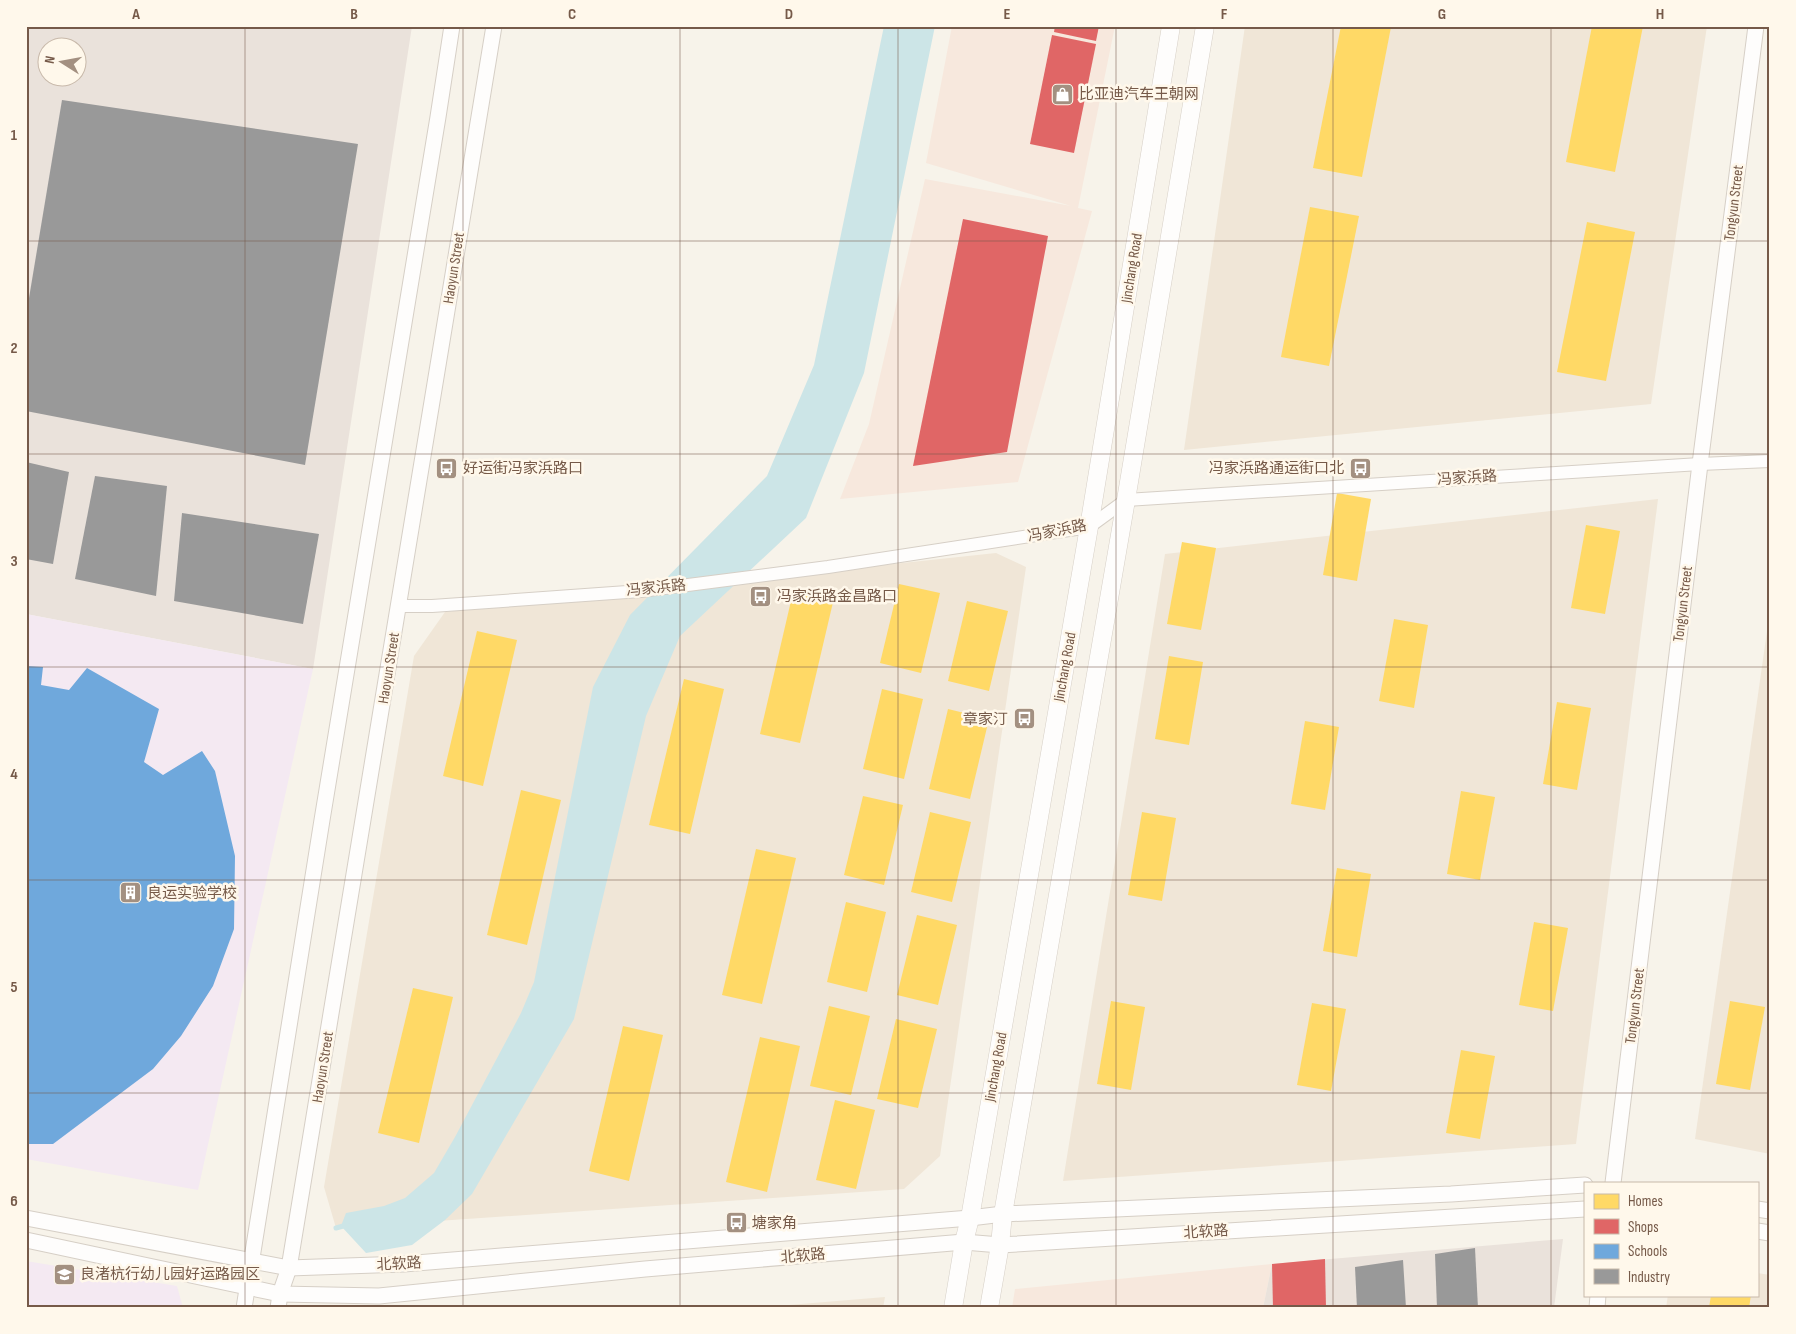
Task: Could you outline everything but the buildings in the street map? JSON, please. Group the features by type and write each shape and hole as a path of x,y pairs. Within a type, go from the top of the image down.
{"main road":[{"name":"Jinchang Road","path":"953,1308 1089,527 1171,26"},
{"path":"989,1308 1000,1245 1003,1214 1126,500 1205,26"}],"street":[{"path":"244,1308 452,26"},
{"name":"Haoyun Street","path":"279,1301 289,1268 494,26"},
{"name":"Tongyun Street","path":"1613,1182 1700,464 1756,26"},
{"name":"冯家浜路","path":"399,606 432,606 642,590 745,578 1089,527 1126,500 1770,461"},
{"name":"北软路","path":"26,1218 289,1268 404,1264 1003,1214 1451,1194 1584,1185"},
{"name":"北软路","path":"26,1240 248,1287 279,1301 379,1296 645,1269 964,1242 1000,1245 1584,1209"}],"shaded area":[{"path":"26,26 412,26 313,669 26,614"},
{"path":"952,26 1115,26 1078,208 1092,211 1018,482 840,499 869,424 925,179 1071,206 926,163"},
{"path":"1245,26 1707,26 1651,404 1184,450"},
{"path":"1658,499 1576,1144 1063,1181 1165,554"},
{"path":"996,553 1026,567 940,1156 904,1189 336,1228 324,1187 414,656 445,612"},
{"path":"1770,610 1770,1154 1695,1139"},
{"path":"26,614 313,669 198,1190 26,1159"},
{"path":"1563,1239 1554,1308 1263,1308 1272,1264"},
{"name":"良渚杭行幼儿园好运路园区","path":"26,1261 177,1286 183,1308 26,1308"},
{"path":"1272,1264 1263,1308 1012,1308 1015,1289"},
{"path":"1758,1273 1770,1275 1770,1308 1666,1308 1668,1296 1758,1296"},
{"path":"885,1297 883,1308 752,1308"}],"water":[{"path":"884,26 935,26 864,373 806,518 680,636 646,716 574,1019 472,1194 445,1220 412,1245 366,1253 341,1226 346,1213 384,1206 405,1198 434,1173 521,1013 534,982 593,687 630,615 767,476 814,365"}],"waterway":[{"path":"336,1228 347,1225"}],"place":[{"name":"比亚迪汽车王朝网","path":"1063,94"},
{"name":"好运街冯家浜路口","path":"447,468"},
{"name":"冯家浜路通运街口北","path":"1360,468"},
{"name":"冯家浜路金昌路口","path":"761,596"},
{"name":"章家汀","path":"1024,719"},
{"name":"良运实验学校","path":"131,893"},
{"name":"塘家角","path":"736,1223"},
{"name":"良渚杭行幼儿园好运路园区","path":"64,1274"}]}
